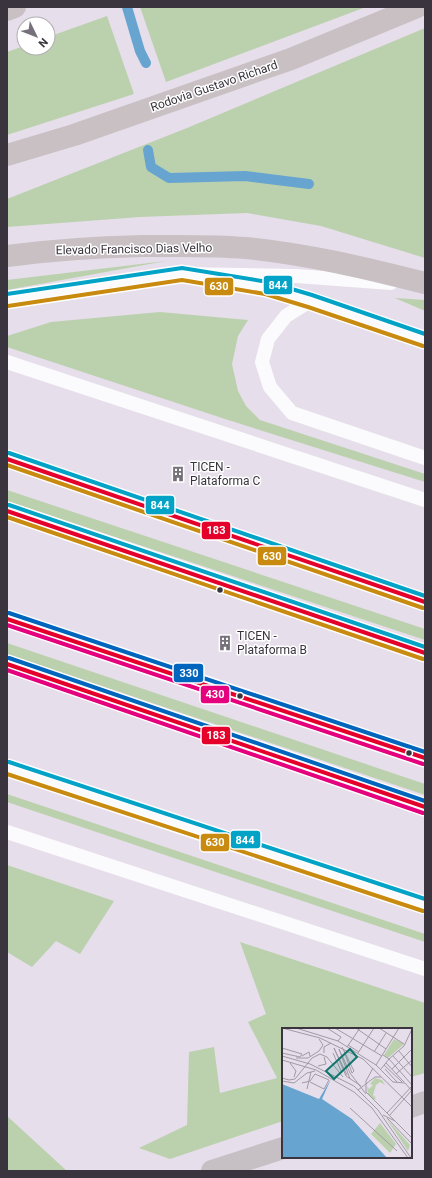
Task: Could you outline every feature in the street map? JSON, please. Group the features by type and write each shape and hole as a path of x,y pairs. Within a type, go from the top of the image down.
{"highway":[{"path":"7,10 15,7"},
{"name":"Rodovia Gustavo Richard","path":"7,155 74,135 292,59 418,7"},
{"name":"Elevado Francisco Dias Velho","path":"7,256 100,247 188,245 246,248 299,255 361,267 425,284"}],"main road":[{"path":"412,1107 425,1102"},
{"path":"212,1171 282,1148"}],"lane":[{"path":"182,274 266,288 310,301 425,340"},
{"path":"7,300 182,274 296,276 425,284"},
{"path":"310,301 286,316 268,339 262,362 270,387 292,413 425,458"},
{"path":"7,362 425,500"},
{"path":"7,459 425,602"},
{"path":"7,511 425,652"},
{"path":"7,619 425,758"},
{"path":"7,664 425,807"},
{"path":"7,768 425,905"},
{"path":"7,832 425,969"}],"green space":[{"path":"140,7 366,7 166,82"},
{"path":"107,16 134,94 7,135 7,52 16,49 16,56 56,56 56,34"},
{"path":"425,28 425,258 321,226 247,213 140,217 7,227 7,199 187,128"},
{"path":"166,261 7,290 7,280"},
{"path":"395,298 425,300 425,311"},
{"path":"160,312 248,320 238,336 232,364 238,391 246,406 260,420 425,474 425,482 225,419 7,347 7,336 51,322"},
{"path":"7,490 425,629 425,640 7,501"},
{"path":"7,643 425,784 425,795 7,654"},
{"path":"7,794 425,934 425,942 7,802"},
{"path":"7,865 114,901 80,954 56,941 32,967 7,952"},
{"path":"240,942 425,1003 425,1073 412,1077 412,1028 282,1028 282,1121 170,1159 139,1148 187,1125 189,1052 214,1047 220,1093 277,1078 248,1022 266,1014"},
{"path":"7,1116 67,1171 7,1170"}],"waterway":[{"path":"127,7 140,51 146,63"},
{"path":"148,150 151,167 169,178 245,176 309,184"}],"transit line":[{"name":"844","path":"7,294 182,268 268,282 312,295 425,334"},
{"name":"630","path":"8,306 182,280 265,294 423,346"},
{"name":"844","path":"9,453 425,596"},
{"name":"183","path":"7,459 425,602"},
{"name":"630","path":"7,465 423,608"},
{"name":"844","path":"9,505 425,647"},
{"name":"183","path":"7,511 425,653"},
{"name":"630","path":"7,517 423,659"},
{"name":"330","path":"9,613 425,752"},
{"name":"183","path":"7,619 425,758"},
{"name":"430","path":"7,625 423,764"},
{"name":"330","path":"9,658 425,801"},
{"name":"183","path":"7,664 425,807"},
{"name":"430","path":"7,670 423,813"},
{"name":"844","path":"9,762 425,899"},
{"name":"630","path":"7,774 423,911"}],"place":[{"name":"TICEN - Plataforma C","path":"178,474"},
{"name":"TICEN - Plataforma B","path":"225,643"}]}
